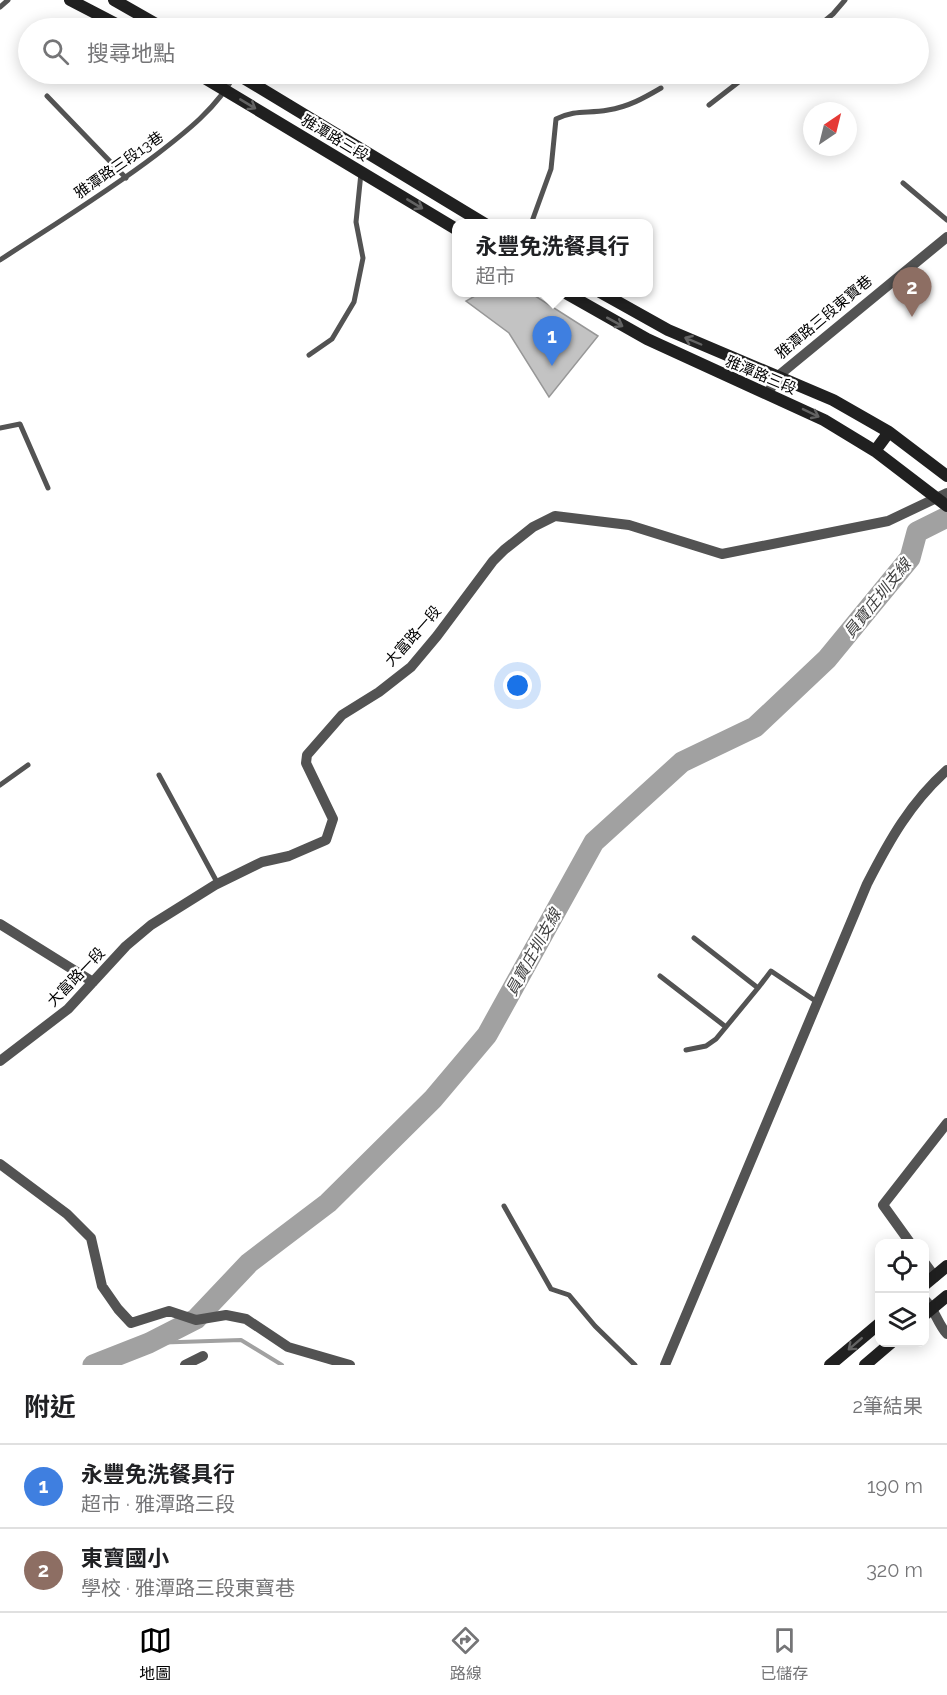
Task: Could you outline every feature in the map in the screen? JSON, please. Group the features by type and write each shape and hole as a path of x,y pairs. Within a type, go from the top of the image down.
{"street":[{"path":"70,0 105,18"},
{"path":"114,0 146,18"},
{"name":"雅潭路三段","path":"214,84 452,227"},
{"name":"雅潭路三段","path":"253,84 477,219"},
{"name":"雅潭路三段東寶巷","path":"778,376 947,237"},
{"name":"雅潭路三段","path":"573,297 647,339 824,420 875,451 944,499"},
{"name":"雅潭路三段","path":"609,297 668,330 833,400 889,432 947,476"},
{"path":"768,393 778,376"},
{"path":"875,451 889,432"},
{"name":"大富路一段","path":"0,1061 68,1010 126,946 151,925 218,884 262,862 289,856 326,840 333,819 306,764 308,755 342,716 379,692 411,667 437,636 492,561 533,527 555,516 629,525 723,554 888,521 944,499"},
{"path":"665,1365 867,884 892,836 930,785 947,770"},
{"path":"0,924 93,982"},
{"path":"908,1239 884,1205 947,1123"},
{"path":"0,1164 67,1214 91,1238 102,1286 131,1323 169,1311 196,1320 226,1315 246,1319 288,1347 350,1365"},
{"path":"930,1281 947,1266"},
{"path":"929,1306 947,1296"},
{"path":"929,1310 947,1334"},
{"path":"830,1365 875,1326"},
{"path":"865,1365 886,1347"},
{"path":"185,1365 203,1356"}],"lane":[{"path":"0,7 8,0"},
{"path":"829,18 845,0"},
{"name":"雅潭路三段13巷","path":"0,260 126,178 186,132 230,84"},
{"path":"710,105 736,84"},
{"path":"533,219 551,169 556,119 570,112 606,110 629,105 661,88"},
{"path":"47,96 126,178"},
{"path":"309,355 332,339 354,302 363,258 356,222 361,172"},
{"path":"903,183 947,220"},
{"path":"0,428 20,423 48,488"},
{"path":"0,785 28,765"},
{"path":"159,775 218,884"},
{"path":"694,938 758,988"},
{"path":"686,1050 706,1046 716,1039 771,971 817,1002"},
{"path":"660,976 726,1028"},
{"path":"504,1206 552,1290 569,1295 635,1365"}],"building":[{"path":"473,297 537,297 598,336 549,397 509,333 466,301"}],"waterway":[{"name":"員寶庄圳支線","path":"93,1365 149,1343 196,1319 249,1263 328,1203 433,1099 487,1035 594,842 682,762 755,727 827,659 910,558 917,532 947,517"},
{"path":"149,1343 241,1340 282,1365"}],"place":[{"name":"東寶國小","path":"912,317"},
{"name":"永豐免洗餐具行","path":"552,366"}]}
